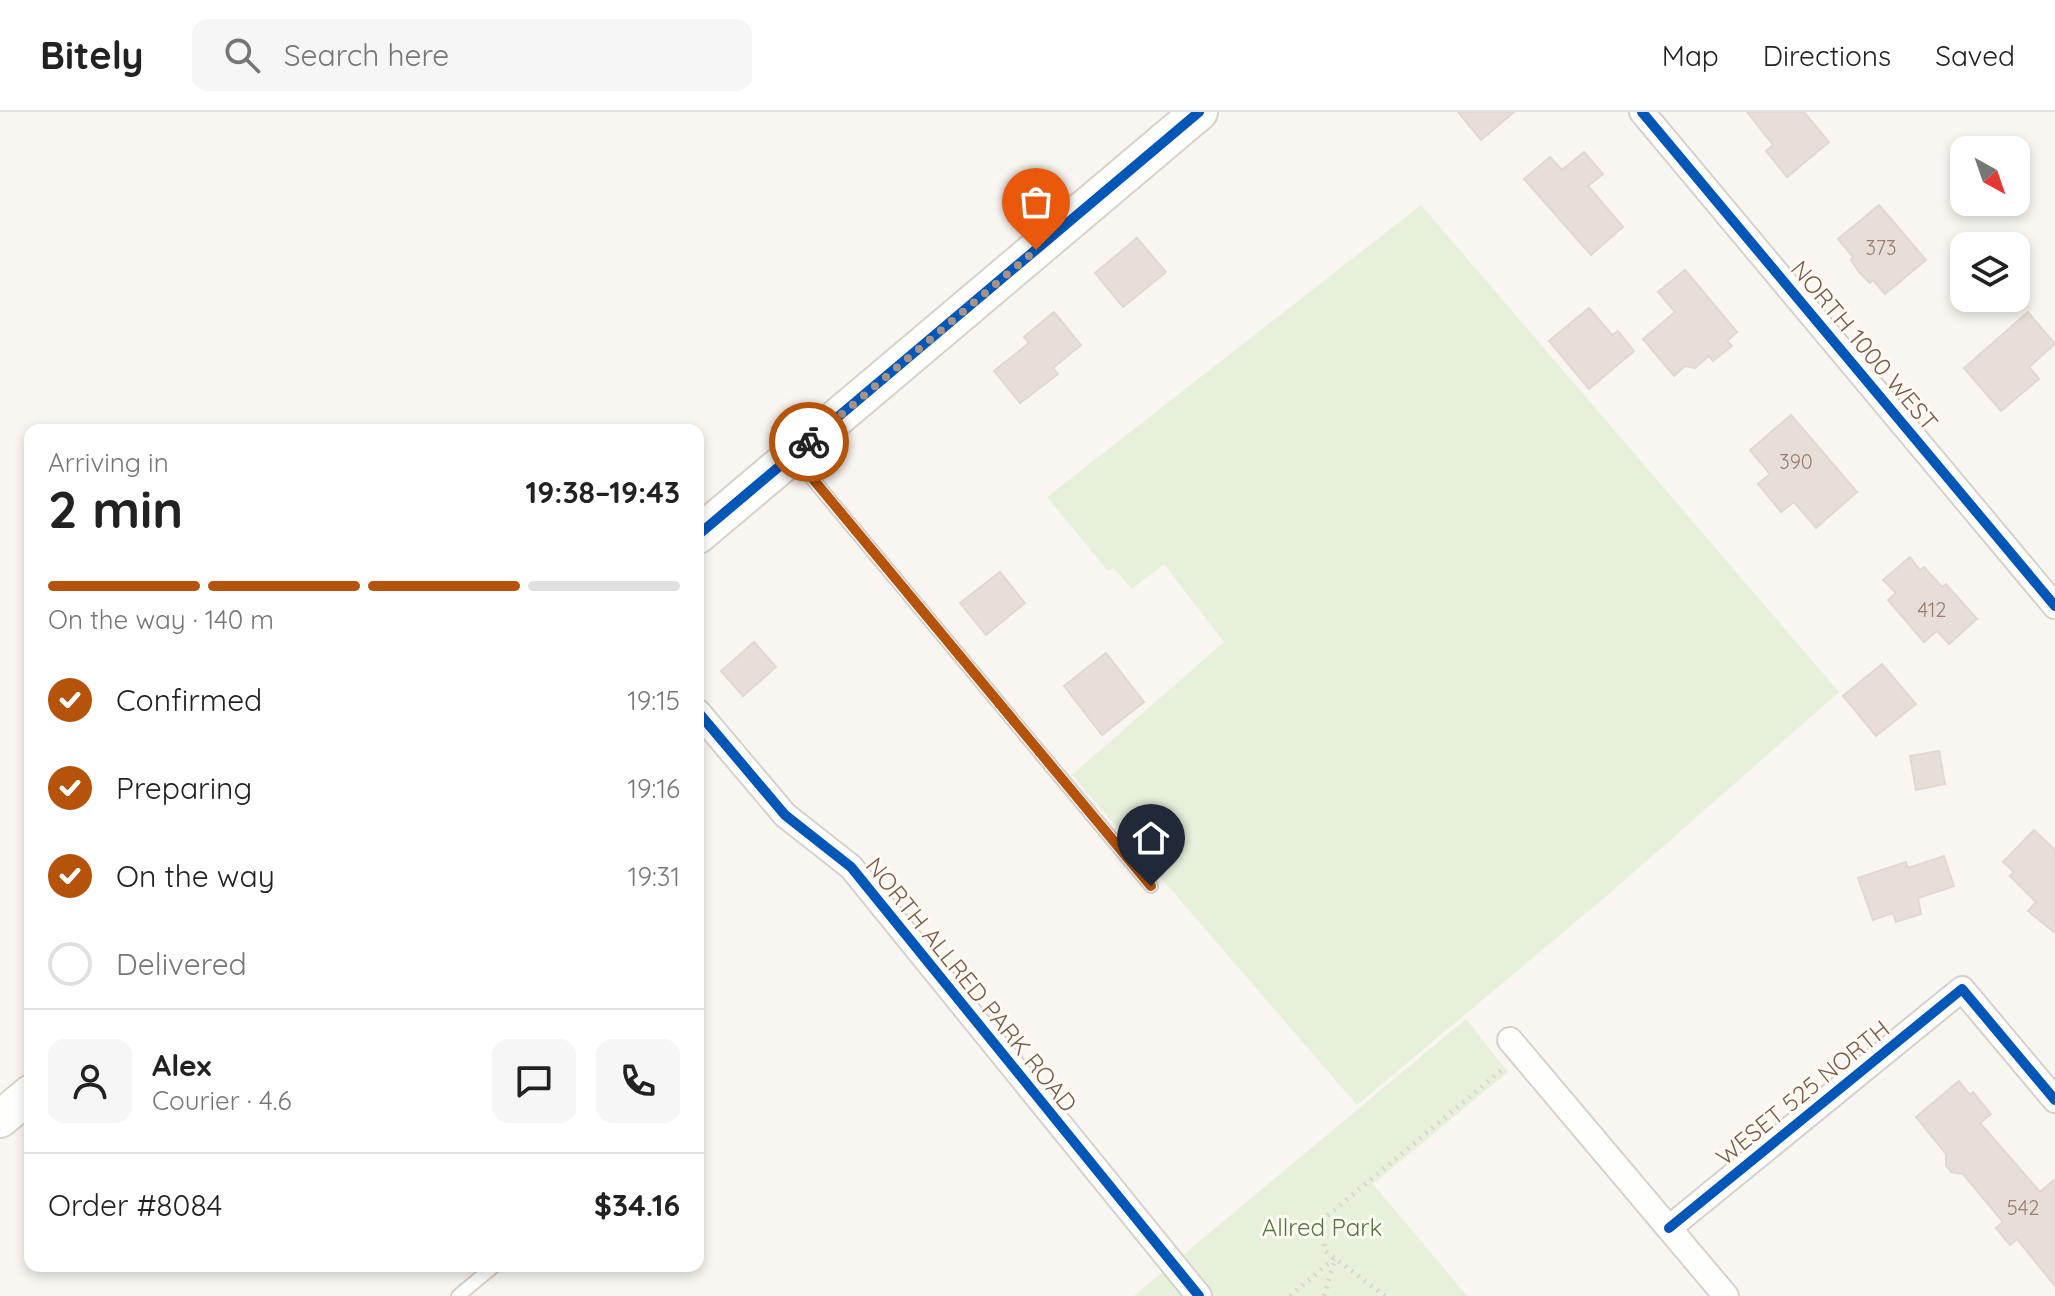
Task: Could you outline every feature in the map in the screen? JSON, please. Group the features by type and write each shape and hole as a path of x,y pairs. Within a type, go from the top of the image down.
{"street":[{"path":"704,530 1199,112"},
{"name":"NORTH 1000 WEST","path":"1642,112 2055,606"},
{"name":"NORTH ALLRED PARK ROAD","path":"704,719 785,815 851,867 1199,1296"},
{"name":"WESET 525 NORTH","path":"1669,1228 1962,989 2055,1100"},
{"path":"1510,1040 1726,1296"},
{"path":"0,1119 24,1099"}],"lane":[{"path":"793,455 1151,886"},
{"path":"458,1296 487,1272"}],"path":[{"path":"1385,1296 1325,1251 1322,1228 1326,1217 1507,1066"},
{"path":"1290,1296 1335,1258"},
{"path":"1324,1296 1335,1258"}],"green space":[{"path":"1421,205 1839,692 1610,893 1357,1105 1072,775 1224,642 1164,564 1132,589 1113,568 1108,571 1047,497"},
{"name":"Allred Park","path":"1466,1019 1508,1072 1373,1184 1467,1296 1134,1296"}],"building":[{"path":"1458,112 1514,112 1481,140"},
{"path":"1747,112 1804,112 1829,142 1787,177 1766,151 1773,145"},
{"path":"1584,152 1603,174 1588,186 1623,227 1591,255 1524,179 1550,157 1562,170"},
{"path":"1879,205 1926,260 1885,294 1873,280 1870,283 1859,272 1851,260 1853,257 1838,239"},
{"path":"1137,238 1166,272 1123,307 1095,273"},
{"path":"1685,270 1737,332 1727,341 1732,346 1713,361 1709,356 1695,368 1685,366 1674,376 1643,339 1675,312 1658,292"},
{"path":"1589,308 1612,335 1618,331 1634,351 1589,389 1549,341"},
{"path":"1054,312 1081,345 1053,368 1058,374 1020,403 994,371 1029,343 1024,337"},
{"path":"2028,312 2055,344 2029,367 2039,379 2001,411 1964,368"},
{"path":"1791,415 1857,492 1816,528 1794,502 1781,512 1758,484 1770,474 1750,450"},
{"path":"1910,557 1920,570 1924,567 1942,587 1946,584 1977,619 1949,644 1937,631 1924,642 1888,600 1896,593 1883,580"},
{"path":"1000,572 1025,603 986,635 960,603"},
{"path":"754,642 776,667 743,696 721,671"},
{"path":"1106,653 1144,702 1102,735 1064,686"},
{"path":"1882,664 1916,704 1876,736 1843,696"},
{"path":"1939,751 1945,784 1916,790 1910,756"},
{"path":"2034,830 2055,850 2055,933 2028,911 2036,902 2010,876 2014,872 2003,862"},
{"path":"1944,856 1954,886 1918,898 1921,914 1896,922 1893,913 1873,920 1858,878 1906,862 1908,868"},
{"path":"1959,1081 1991,1114 1980,1123 2040,1192 2055,1179 2055,1286 2017,1239 2010,1245 1996,1228 2003,1222 1963,1174 1951,1172 1946,1165 1946,1154 1916,1117"}],"cycle path":[{"path":"704,530 1199,112"},
{"path":"1642,112 2055,606"},
{"path":"704,719 785,815 851,867 1199,1296"},
{"path":"1669,1228 1962,989 2055,1100"}],"way so far":[{"path":"809,442 1036,250"}],"route":[{"path":"809,442 793,455 1151,886"}]}
